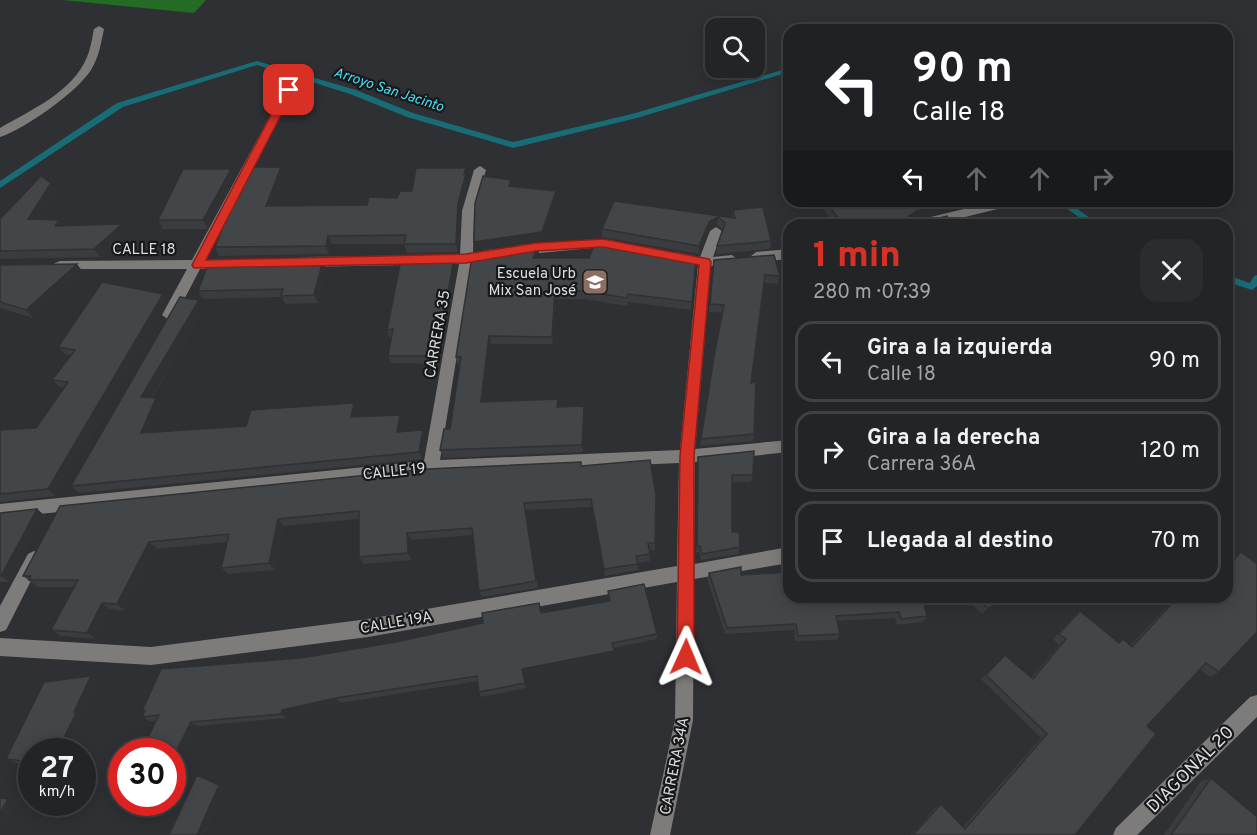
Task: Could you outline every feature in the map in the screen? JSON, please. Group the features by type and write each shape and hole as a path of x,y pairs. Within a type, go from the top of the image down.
{"street":[{"path":"0,133 54,100 83,74 93,58 99,28"},
{"path":"163,327 289,90"},
{"name":"CARRERA 35","path":"431,467 466,259 468,211 480,170"},
{"path":"938,219 986,207"},
{"name":"CARRERA 34A","path":"660,835 684,720 687,456 705,262 716,231"},
{"path":"291,262 466,259 536,247 603,243 626,248"},
{"path":"660,254 705,262 783,255"},
{"name":"CALLE 18","path":"46,266 245,264"},
{"name":"CALLE 19","path":"0,511 66,498 431,467 687,456 783,447"},
{"path":"52,524 66,498"},
{"path":"0,624 42,543"},
{"name":"CALLE 19A","path":"0,647 151,656 368,628 783,556"},
{"name":"DIAGONAL 20","path":"1123,835 1256,707"}],"green space":[{"path":"62,0 206,0 194,13"}],"building":[{"path":"249,167 281,167 266,206 367,205 369,197 397,198 400,191 412,191 416,168 466,168 458,203 456,244 404,244 406,235 328,236 326,246 215,247 225,221 221,221"},
{"path":"183,169 231,169 203,220 158,220"},
{"path":"41,176 51,183 28,219 59,220 55,226 122,224 94,249 0,251 0,219"},
{"path":"483,176 511,180 509,186 556,191 542,232 474,242 475,203"},
{"path":"614,201 735,218 733,210 763,207 771,241 717,246 725,223 718,217 709,222 699,246 602,229"},
{"path":"830,207 932,207 917,211 909,216 911,219 838,219"},
{"path":"596,241 696,259 692,302 628,294 627,298 584,291 555,291 552,337 489,336 481,402 558,399 557,407 584,406 582,445 440,450 444,429 450,429 461,357 456,357 472,257 538,245 533,258 589,258"},
{"path":"774,255 780,276 765,275 751,383 756,382 754,434 701,439 724,305 710,304 714,260"},
{"path":"454,258 437,356 388,356 393,329 387,330 401,259"},
{"path":"323,260 314,295 281,296 283,289 198,291 209,262"},
{"path":"77,264 26,310 0,302 0,265"},
{"path":"102,282 163,294 48,489 0,494 0,430 36,428 68,382 52,380 75,350 58,347"},
{"path":"180,297 199,300 141,397 156,398 141,433 246,426 251,410 354,403 351,417 400,415 397,432 423,430 419,452 71,486"},
{"path":"754,451 753,475 732,475 732,532 739,532 740,547 702,554 700,546 697,546 698,457"},
{"path":"650,460 656,494 655,543 648,543 650,554 636,556 638,564 604,569 591,499 524,503 536,581 479,591 472,528 407,533 408,553 359,557 359,511 278,519 269,563 221,568 229,534 149,542 117,604 102,603 87,633 51,630 78,580 29,580 31,576 23,576 60,506 428,469 581,462 581,466"},
{"path":"37,509 1,576 0,576 0,513"},
{"path":"1241,552 1257,564 1257,632 1219,672 1206,663 1147,726 1156,734 1075,835 913,835 941,804 965,829 1047,734 986,675 1005,655 1033,679 1066,639 1059,634 1080,611 1119,643 1123,639 1132,647 1172,603 1233,603 1233,561"},
{"path":"741,567 741,575 783,572 783,603 924,603 927,616 901,619 899,612 836,616 840,634 798,636 796,624 727,628 709,573"},
{"path":"644,584 657,634 612,643 614,651 522,669 525,683 479,692 477,676 336,698 282,710 281,714 191,722 183,738 148,738 159,715 142,717 145,711 142,711 161,669 301,658 396,642 483,623 482,613 539,603 541,613 610,601 608,591"},
{"path":"982,603 1000,603 988,608"},
{"path":"91,676 64,738 18,738 18,760 6,759 44,682"},
{"path":"197,775 219,785 197,835 169,835 178,816 186,816 186,799"},
{"path":"1211,778 1257,817 1257,835 1171,835"},
{"path":"0,798 8,799 0,813"}],"waterway":[{"name":"Arroyo San Jacinto","path":"0,185 120,105 257,63 353,92 410,115 513,145 634,116 783,72"},
{"name":"Arroyo San Jacinto","path":"1069,207 1087,219"},
{"name":"Arroyo San Jacinto","path":"1233,280 1252,287 1257,278"}],"place":[{"name":"Escuela Urb Mix San José","path":"595,282"}],"route":[{"path":"289,90 198,265 466,259 536,247 603,243 705,262 687,456 686,657"}]}
